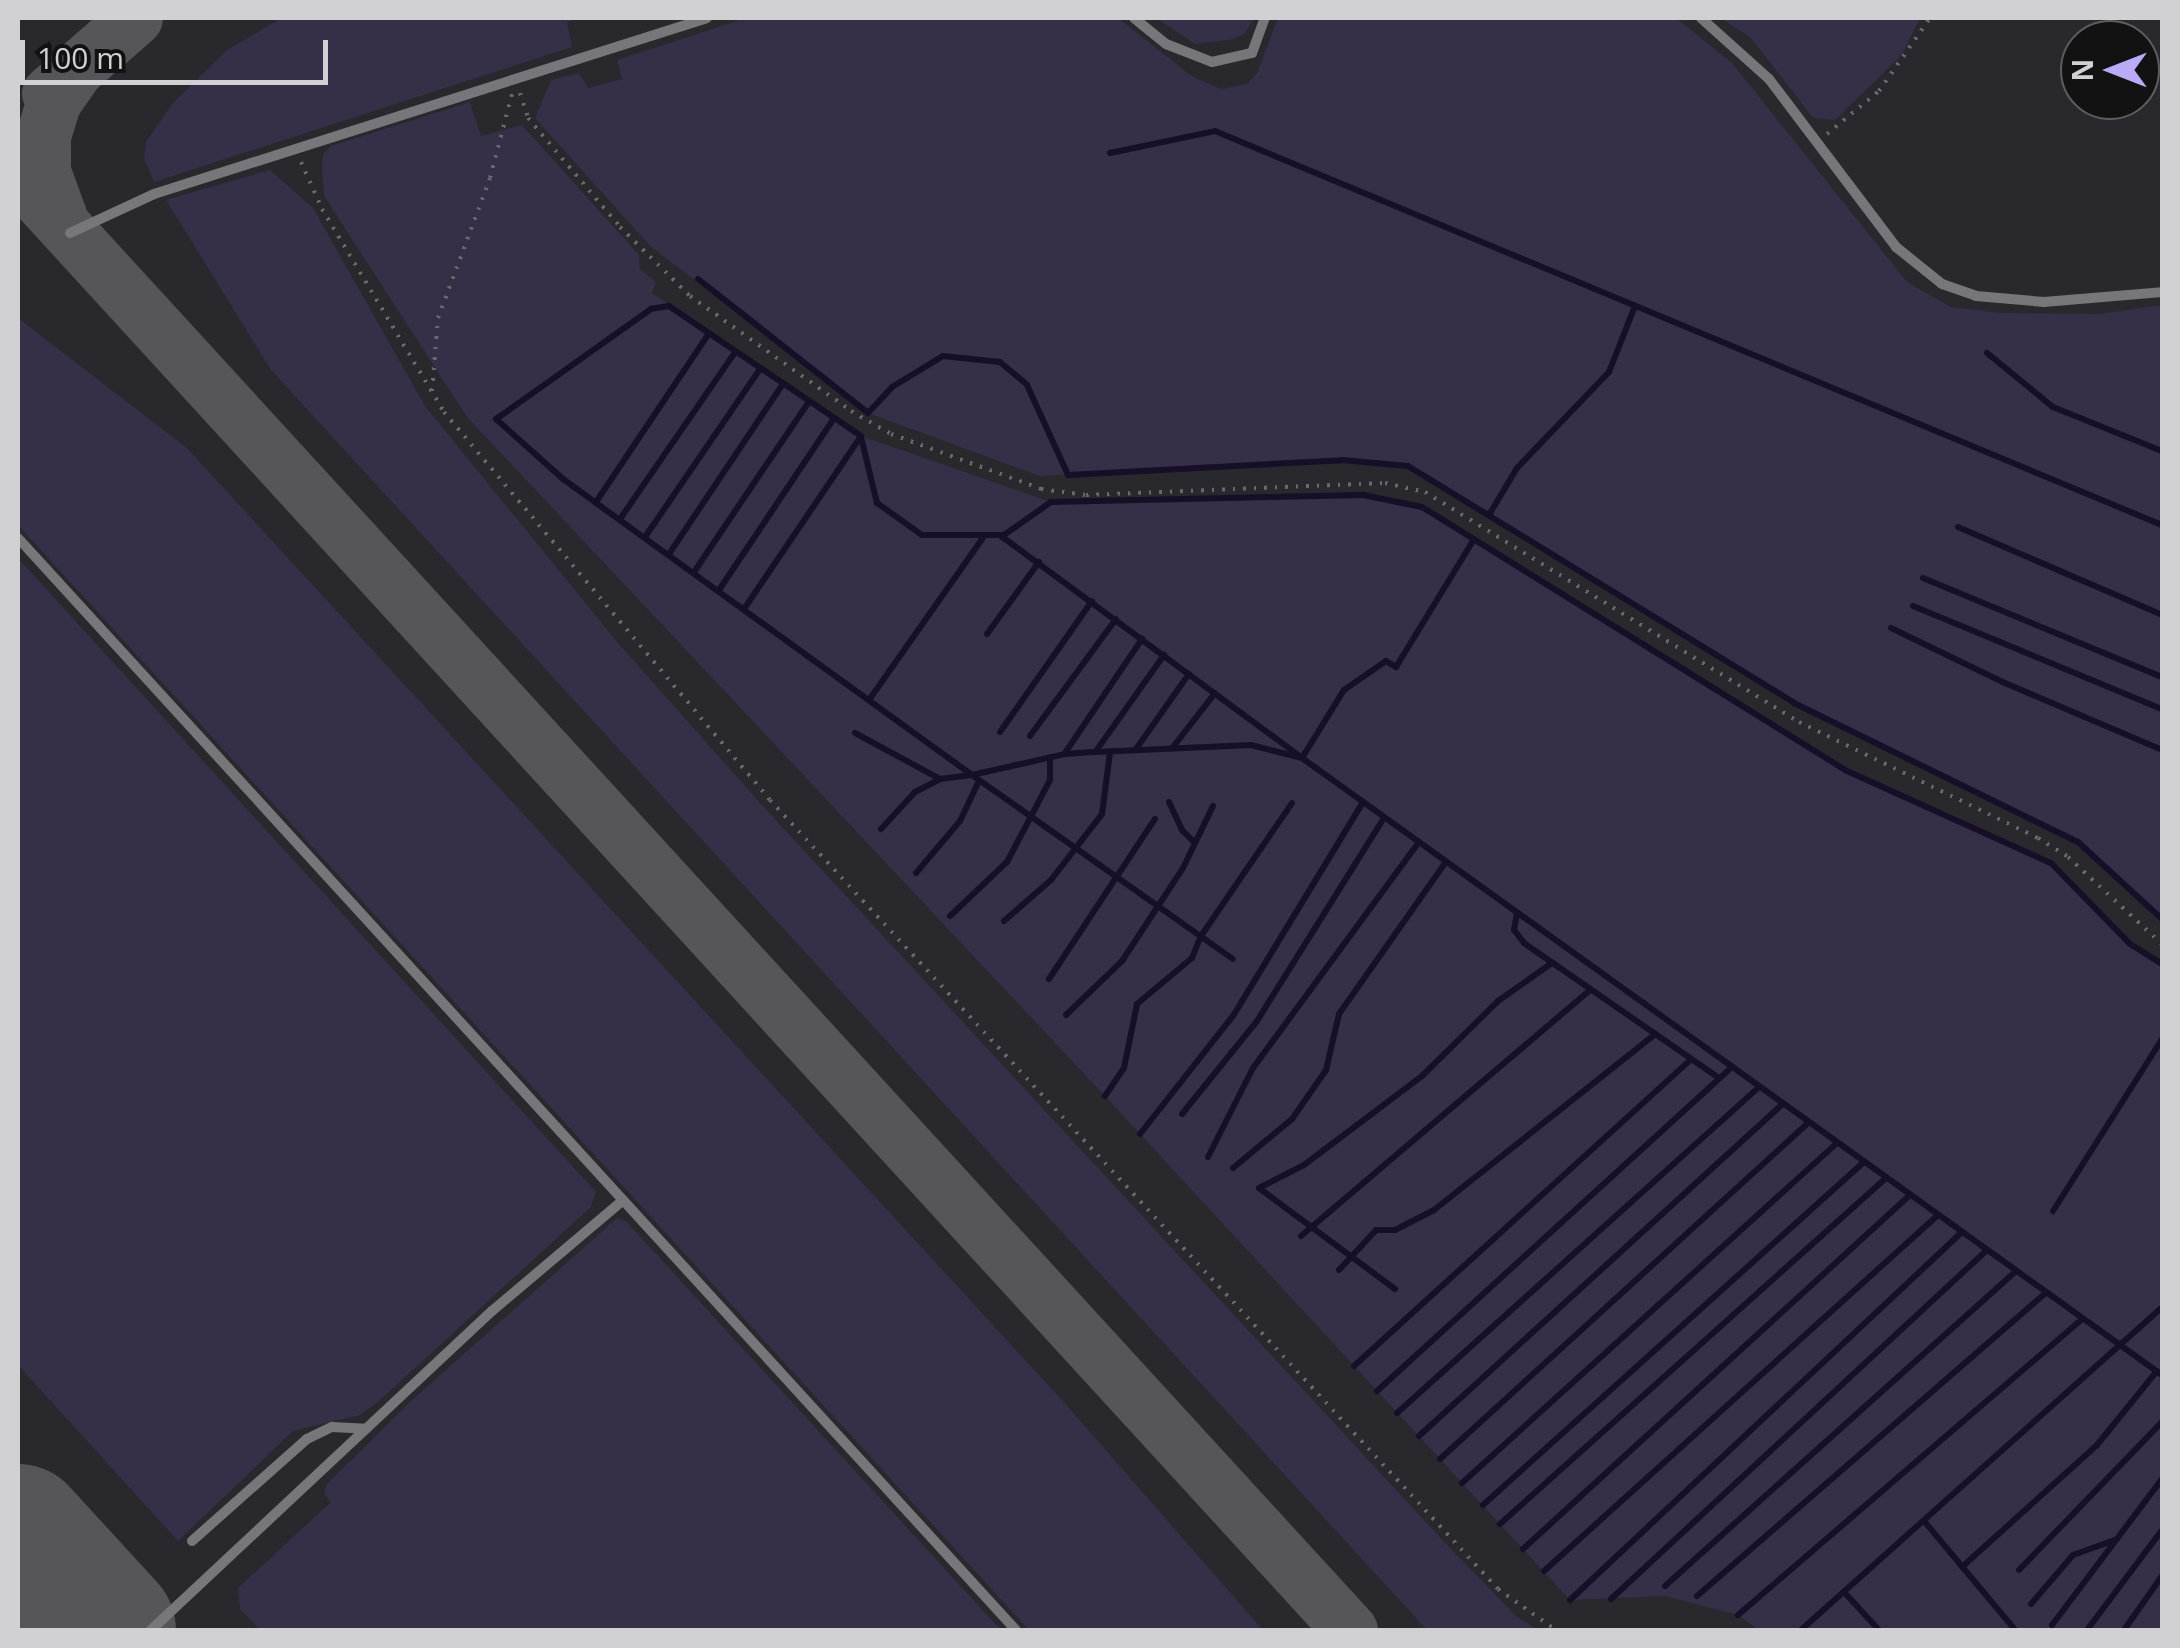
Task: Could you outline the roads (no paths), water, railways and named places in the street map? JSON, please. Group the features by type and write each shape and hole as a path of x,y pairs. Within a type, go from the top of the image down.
{"lane":[{"path":"70,233 154,194 707,18"},
{"path":"1134,18 1166,44 1212,62 1252,54 1265,18"},
{"path":"1702,18 1770,79 1896,247 1942,284 1976,296 2044,302 2162,292"},
{"path":"18,538 1016,1630"},
{"path":"151,1630 492,1310 621,1202"},
{"path":"192,1541 307,1439 332,1427 366,1429"}],"waterway":[{"path":"1110,153 1215,131 2162,525"},
{"path":"698,279 868,413 892,387 943,356 1000,362 1027,385 1068,475 1342,460 1408,466 1794,703 2078,842 2162,919"},
{"path":"744,609 861,436 669,306 651,309 496,419 563,479 972,775 1065,754 1096,752 1251,745 1302,758 2162,1375"},
{"path":"1489,515 1517,468 1609,372 1635,306"},
{"path":"596,502 709,333"},
{"path":"620,519 735,352"},
{"path":"1987,353 2053,407 2162,451"},
{"path":"645,537 760,369"},
{"path":"669,554 782,385"},
{"path":"694,572 808,403"},
{"path":"719,590 833,420"},
{"path":"861,437 877,503 922,535 1004,535 1051,502 1363,495 1422,507 1847,771 2051,863 2130,944 2162,964"},
{"path":"1958,527 2162,615"},
{"path":"1001,536 1302,758 1344,690 1386,661 1396,667 1474,539"},
{"path":"869,700 983,538"},
{"path":"987,634 1039,562"},
{"path":"1923,578 2162,677"},
{"path":"1000,732 1092,601"},
{"path":"1913,606 2162,709"},
{"path":"1030,736 1116,619"},
{"path":"1891,628 2005,683 2162,750"},
{"path":"1065,753 1142,639"},
{"path":"1096,751 1164,655"},
{"path":"1136,749 1189,674"},
{"path":"1173,747 1215,693"},
{"path":"855,733 940,779"},
{"path":"1004,921 1051,880 1102,814 1110,752"},
{"path":"950,916 1007,862 1050,780 1050,757"},
{"path":"881,829 915,792 940,779 972,775 1233,959"},
{"path":"916,873 960,821 979,781"},
{"path":"1169,802 1182,830 1195,843"},
{"path":"1140,1134 1233,1016 1363,802"},
{"path":"1105,1096 1124,1068 1137,1004 1192,958 1201,936 1292,803"},
{"path":"1066,1015 1122,961 1183,868 1213,806"},
{"path":"1182,1114 1257,1021 1384,818"},
{"path":"1049,979 1155,819"},
{"path":"1208,1157 1253,1068 1419,842"},
{"path":"1233,1168 1292,1119 1326,1070 1339,1014 1446,862"},
{"path":"1517,913 1514,930 1524,943 1719,1078"},
{"path":"1395,1289 1259,1188 1304,1165 1422,1076 1498,1001 1552,963"},
{"path":"1301,1236 1590,990"},
{"path":"1339,1270 1376,1230 1395,1230 1434,1210 1655,1034"},
{"path":"2053,1211 2162,1039"},
{"path":"1354,1366 1691,1059"},
{"path":"1377,1391 1732,1067"},
{"path":"1397,1413 1759,1087"},
{"path":"1419,1436 1783,1104"},
{"path":"1440,1459 1808,1123"},
{"path":"1462,1483 1837,1143"},
{"path":"1483,1505 1864,1162"},
{"path":"1500,1524 1886,1178"},
{"path":"1523,1549 1910,1195"},
{"path":"1544,1571 1938,1215"},
{"path":"1570,1600 1962,1232"},
{"path":"1611,1599 1987,1250"},
{"path":"1665,1586 2016,1271"},
{"path":"1697,1596 2046,1293"},
{"path":"1801,1630 2162,1307"},
{"path":"1738,1615 2082,1319"},
{"path":"1962,1567 2097,1445 2157,1371"},
{"path":"2019,1570 2162,1422"},
{"path":"2052,1625 2162,1479"},
{"path":"1924,1521 2015,1630"},
{"path":"2087,1630 2162,1530"},
{"path":"2031,1604 2073,1555 2115,1540"},
{"path":"2124,1630 2162,1576"},
{"path":"1844,1592 1879,1630"}]}
